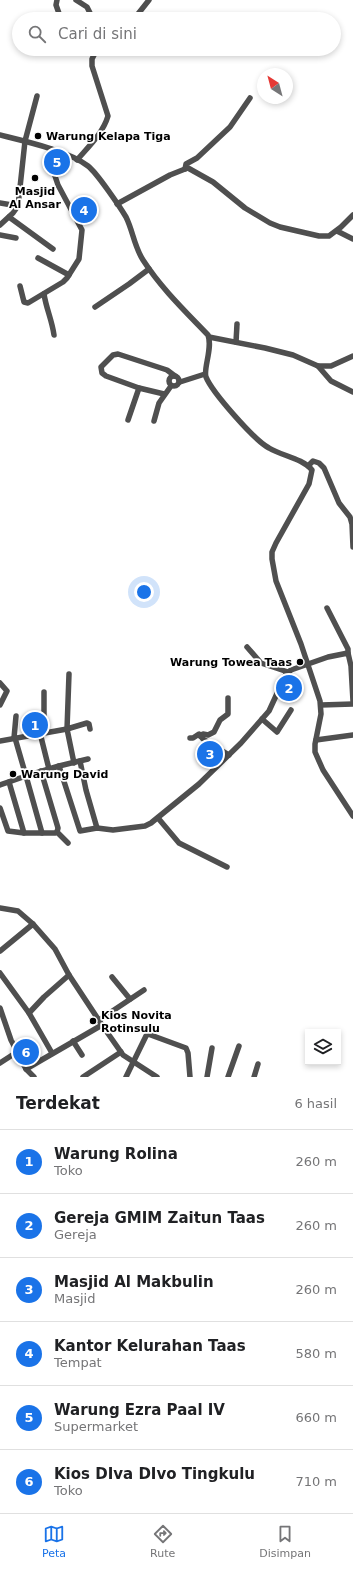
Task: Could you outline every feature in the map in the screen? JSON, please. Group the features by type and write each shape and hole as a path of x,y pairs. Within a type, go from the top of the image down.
{"street":[{"path":"56,0 58,12"},
{"path":"76,0 87,7 90,12"},
{"path":"140,12 149,0"},
{"path":"77,160 99,134 106,123 108,116 92,66 94,56"},
{"path":"0,225 18,206 25,141 37,96"},
{"path":"117,204 185,168 186,164 197,158 230,127 250,98"},
{"path":"0,135 25,141 51,150 77,160 91,169 126,218 137,250 149,269 178,304 209,337 293,355 318,366 331,366 353,356"},
{"path":"20,286 26,303 44,294 66,278 79,259 82,230 58,185 53,170 51,150"},
{"path":"185,168 192,170 213,182 236,201 270,223 280,227 325,237 337,231 353,215"},
{"path":"0,203 18,206"},
{"path":"9,217 53,249"},
{"path":"337,231 353,239"},
{"path":"0,234 16,238"},
{"path":"38,258 66,278"},
{"path":"95,307 149,269"},
{"path":"44,294 54,335"},
{"path":"236,342 237,324"},
{"path":"209,337 208,359 205,374 216,393 264,445 308,466 312,470 311,480 279,535 272,552 272,559 276,581 308,665 321,705 315,752 323,770 353,816"},
{"path":"164,394 139,388 106,376 102,374 101,367 113,355 118,354 167,370 178,377 180,382"},
{"path":"318,366 331,381 353,392"},
{"path":"154,421 159,403 171,386 176,386 180,382 205,374"},
{"path":"171,386 169,381 172,376 175,376"},
{"path":"128,420 139,388"},
{"path":"308,466 313,461 319,463 324,468 339,503 350,517 352,524 353,547"},
{"path":"327,608 348,649 351,666 353,700"},
{"path":"247,647 262,664 288,672 328,657 348,653"},
{"path":"59,766 78,830 82,831 97,828 113,830 148,825 199,784 228,756 262,719 272,706 288,672"},
{"path":"69,674 67,728 97,828"},
{"path":"0,683 8,691 0,705"},
{"path":"44,692 42,733 49,769"},
{"path":"190,738 193,738 198,734 200,736 203,734 208,735 212,733 220,720 228,714 228,698"},
{"path":"321,705 353,704"},
{"path":"262,719 276,732 291,710"},
{"path":"16,716 14,738 42,833"},
{"path":"0,741 87,723 90,729"},
{"path":"316,740 353,735"},
{"path":"200,736 228,756"},
{"path":"0,777 1,784 59,766 88,760"},
{"path":"41,771 58,828 57,832"},
{"path":"9,782 24,833"},
{"path":"0,808 6,830 10,832 24,833 57,832 68,843"},
{"path":"158,818 179,843 227,867"},
{"path":"0,908 18,911 33,924 55,949 69,975 121,1052 134,1063 156,1077"},
{"path":"2,949 33,924"},
{"path":"0,973 29,1013 52,1053"},
{"path":"29,1013 69,975"},
{"path":"112,977 130,999"},
{"path":"26,1069 76,1039 144,990"},
{"path":"0,1008 17,1052 26,1069 34,1077"},
{"path":"126,1077 148,1034 186,1048 190,1077"},
{"path":"76,1039 82,1055"},
{"path":"228,1077 239,1046"},
{"path":"207,1077 212,1048"},
{"path":"0,1063 17,1052"},
{"path":"83,1077 121,1052"},
{"path":"254,1077 258,1064"}],"place":[{"name":"Warung Kelapa Tiga","path":"38,136"},
{"name":"Warung Ezra Paal IV","path":"57,162"},
{"name":"Masjid Al Ansar","path":"35,178"},
{"name":"Kantor Kelurahan Taas","path":"84,210"},
{"name":"Warung Towea Taas","path":"300,662"},
{"name":"Gereja GMIM Zaitun Taas","path":"289,688"},
{"name":"Warung Rolina","path":"35,725"},
{"name":"Masjid Al Makbulin","path":"210,754"},
{"name":"Warung David","path":"13,774"},
{"name":"Kios Novita Rotinsulu","path":"93,1021"},
{"name":"Kios DIva DIvo Tingkulu","path":"26,1052"}]}
